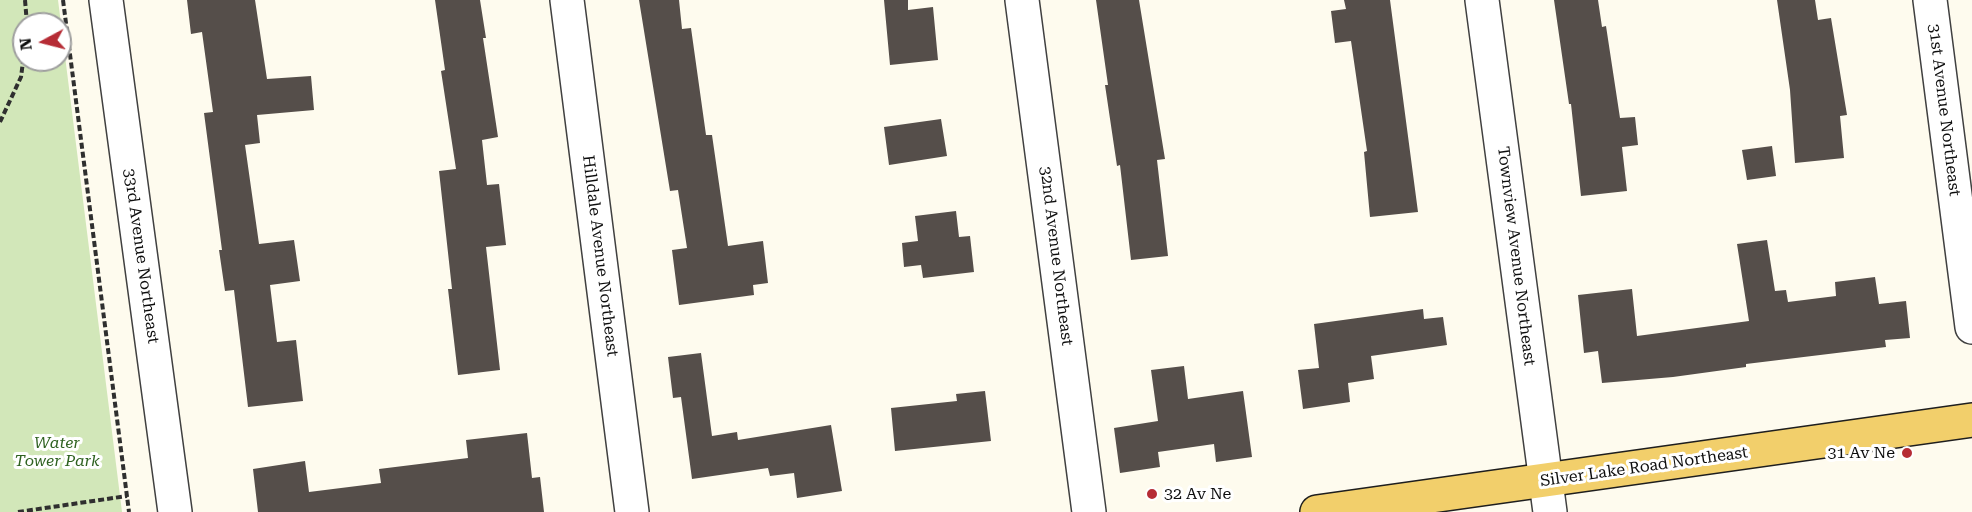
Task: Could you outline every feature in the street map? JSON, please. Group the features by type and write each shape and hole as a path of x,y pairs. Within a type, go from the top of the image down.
{"main road":[{"name":"Silver Lake Road Northeast","path":"1317,512 1548,496 1972,420"}],"street":[{"name":"33rd Avenue Northeast","path":"106,0 175,512"},
{"name":"Hilldale Avenue Northeast","path":"567,0 632,512"},
{"name":"32nd Avenue Northeast","path":"1022,0 1089,512"},
{"name":"Townview Avenue Northeast","path":"1482,0 1548,496"},
{"name":"31st Avenue Northeast","path":"1930,0 1972,327"}],"path":[{"path":"63,0 129,512"},
{"path":"0,122 22,72"},
{"path":"18,512 127,496"}],"green space":[{"name":"Water Tower Park","path":"0,0 58,0 60,12 12,12 12,72 67,72 122,512 0,512"}],"building":[{"path":"187,0 255,0 267,79 311,76 314,110 257,115 260,143 245,145 259,244 294,240 300,281 270,285 277,342 296,340 303,401 248,407 234,290 225,291 219,250 222,250 204,113 213,112 202,32 191,34"},
{"path":"435,0 480,0 486,38 483,38 498,137 482,140 487,185 499,184 506,245 486,247 500,370 458,375 448,289 452,289 439,171 456,169 441,71 445,70"},
{"path":"639,0 679,0 682,29 691,28 706,135 712,135 728,246 763,241 768,283 753,285 754,295 679,305 672,250 687,248 678,190 670,191"},
{"path":"884,0 908,0 908,10 933,7 938,60 890,65"},
{"path":"1096,0 1139,0 1165,159 1157,160 1168,256 1131,260 1120,165 1117,166 1105,85 1108,85"},
{"path":"1344,0 1390,0 1418,212 1370,217 1364,152 1367,151 1351,41 1335,43 1331,11 1346,9"},
{"path":"1554,0 1598,0 1602,27 1606,26 1620,118 1635,117 1638,145 1622,147 1627,191 1581,196 1571,104 1569,104"},
{"path":"1777,0 1815,0 1818,20 1831,18 1847,115 1840,116 1844,158 1795,163 1790,90"},
{"path":"941,119 947,156 889,165 884,127"},
{"path":"1772,146 1776,176 1747,180 1742,150"},
{"path":"956,211 959,237 970,236 974,272 923,278 921,265 904,267 902,243 918,241 915,216"},
{"path":"1767,240 1775,291 1786,290 1788,302 1836,296 1835,282 1875,277 1879,304 1906,301 1910,338 1885,340 1886,347 1746,364 1746,367 1673,377 1602,383 1598,351 1584,353 1578,295 1632,289 1637,336 1749,321 1737,244"},
{"path":"1423,309 1424,319 1443,317 1447,345 1371,356 1374,379 1348,383 1350,402 1303,409 1298,370 1319,368 1314,324"},
{"path":"701,353 712,436 737,432 738,440 831,425 842,491 797,498 794,473 770,476 768,468 692,479 681,397 673,398 668,357"},
{"path":"1184,366 1188,399 1243,391 1252,457 1216,462 1214,444 1158,452 1160,467 1120,473 1114,428 1158,421 1151,370"},
{"path":"985,391 991,441 895,451 891,408 957,401 956,394"},
{"path":"527,433 532,478 540,477 544,512 258,512 253,469 305,461 309,492 381,483 379,469 468,458 466,440"}],"place":[{"name":"31 Av Ne","path":"1907,453"},
{"name":"32 Av Ne","path":"1152,494"}]}
